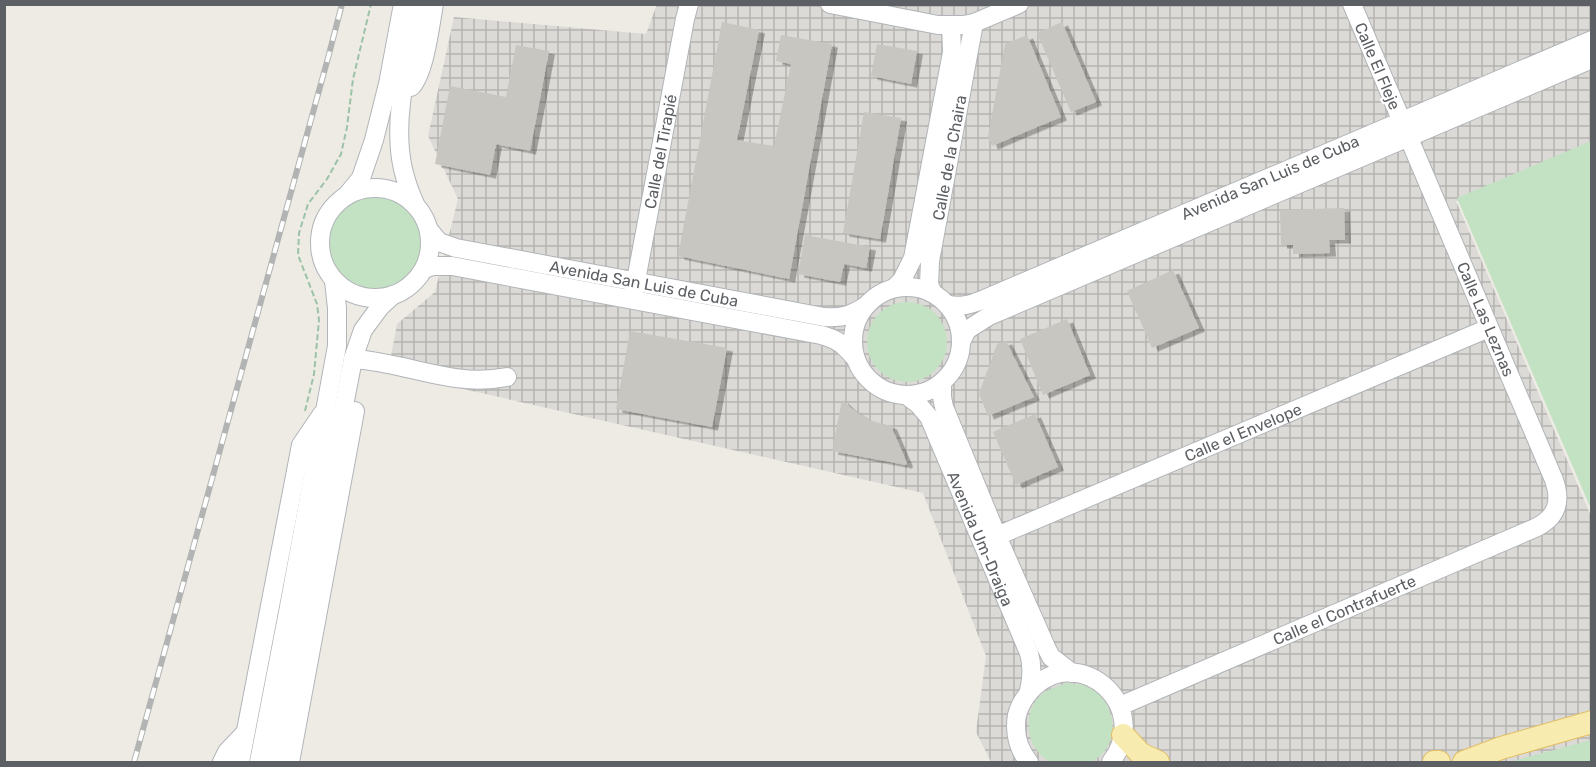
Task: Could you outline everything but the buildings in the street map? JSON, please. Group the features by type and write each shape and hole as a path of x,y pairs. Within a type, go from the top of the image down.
{"main road":[{"path":"1464,762 1512,744 1592,722"},
{"path":"1123,735 1141,754 1158,762"},
{"path":"1434,762 1439,762"}],"street":[{"path":"348,194 361,178 374,140 388,84 403,4"},
{"path":"415,204 407,185 399,128 420,4"},
{"path":"403,95 414,84 419,73 434,4"},
{"name":"Calle del Tirapié","path":"634,290 689,4"},
{"path":"830,4 938,25 974,23 1019,4"},
{"name":"Calle El Fleje","path":"1352,4 1404,128"},
{"name":"Calle de la Chaira","path":"933,293 929,285 930,261 974,23"},
{"name":"Calle de la Chaira","path":"894,288 902,280 913,258 952,52 951,25"},
{"name":"Avenida San Luis de Cuba","path":"962,340 967,330 989,316 1592,40"},
{"name":"Avenida San Luis de Cuba","path":"948,305 958,307 970,305 1404,128 1592,59"},
{"name":"Calle Las Leznas","path":"1404,128 1554,480 1558,502"},
{"path":"275,762 353,359 363,330 380,306 416,280 424,269 429,250 429,230 421,212 404,195 391,189 376,187 348,194 336,202 327,213 321,227 320,256 334,281 347,291 361,297 377,298 393,295"},
{"name":"Avenida San Luis de Cuba","path":"429,230 439,242 456,248 836,339 855,358"},
{"name":"Avenida San Luis de Cuba","path":"424,269 433,266 452,266 824,317 839,318 851,315 864,307"},
{"path":"259,762 337,346 338,325 334,281"},
{"path":"914,286 933,293 948,305 960,327 962,340 953,370 942,382 925,392 906,395 889,392 874,384 863,372 855,358 852,340 855,322 864,307 878,295 894,288 914,286"},
{"name":"Calle el Envelope","path":"997,536 1489,328"},
{"path":"353,359 445,377 483,380 507,377"},
{"path":"290,762 358,391 357,372 353,359"},
{"name":"Avenida Um-Draiga","path":"942,382 944,407 997,536 1051,657 1072,673"},
{"name":"Avenida Um-Draiga","path":"906,395 929,417 1029,653 1032,663 1029,692"},
{"path":"240,762 301,445 326,407"},
{"name":"Calle el Contrafuerte","path":"1120,706 1545,524 1555,512 1558,502"},
{"path":"1029,762 1016,736 1018,712 1022,701 1038,683 1048,677 1072,673 1087,676 1101,683 1112,693 1120,706 1123,735 1118,752 1111,762"},
{"path":"222,762 227,752 245,733"}],"path":[{"path":"305,412 314,374 320,320 298,255 299,233 308,204 330,174 343,148 353,79 371,4"}],"shaded area":[{"path":"657,4 1591,5 1591,142 1456,201 1591,516 1591,762 991,762 976,732 986,656 923,493 388,372 397,324 435,292 458,199 428,136 454,17 646,34"}],"green space":[{"path":"1591,141 1591,509 1457,198"},
{"path":"374,195 392,199 407,209 417,224 421,242 417,260 407,275 392,285 374,289 356,285 341,275 331,260 327,242 331,224 341,209 356,199"},
{"path":"907,302 922,305 935,314 944,327 947,342 944,357 935,370 922,379 907,382 892,379 879,370 870,357 867,342 870,327 879,314 892,305"},
{"path":"1067,683 1090,688 1106,703 1110,713 1112,735 1109,745 1102,754 1090,762 1052,762 1037,751 1030,734 1030,715 1038,698 1048,690"},
{"path":"1591,740 1591,762 1509,762"}],"railway":[{"path":"134,762 342,4"}]}
